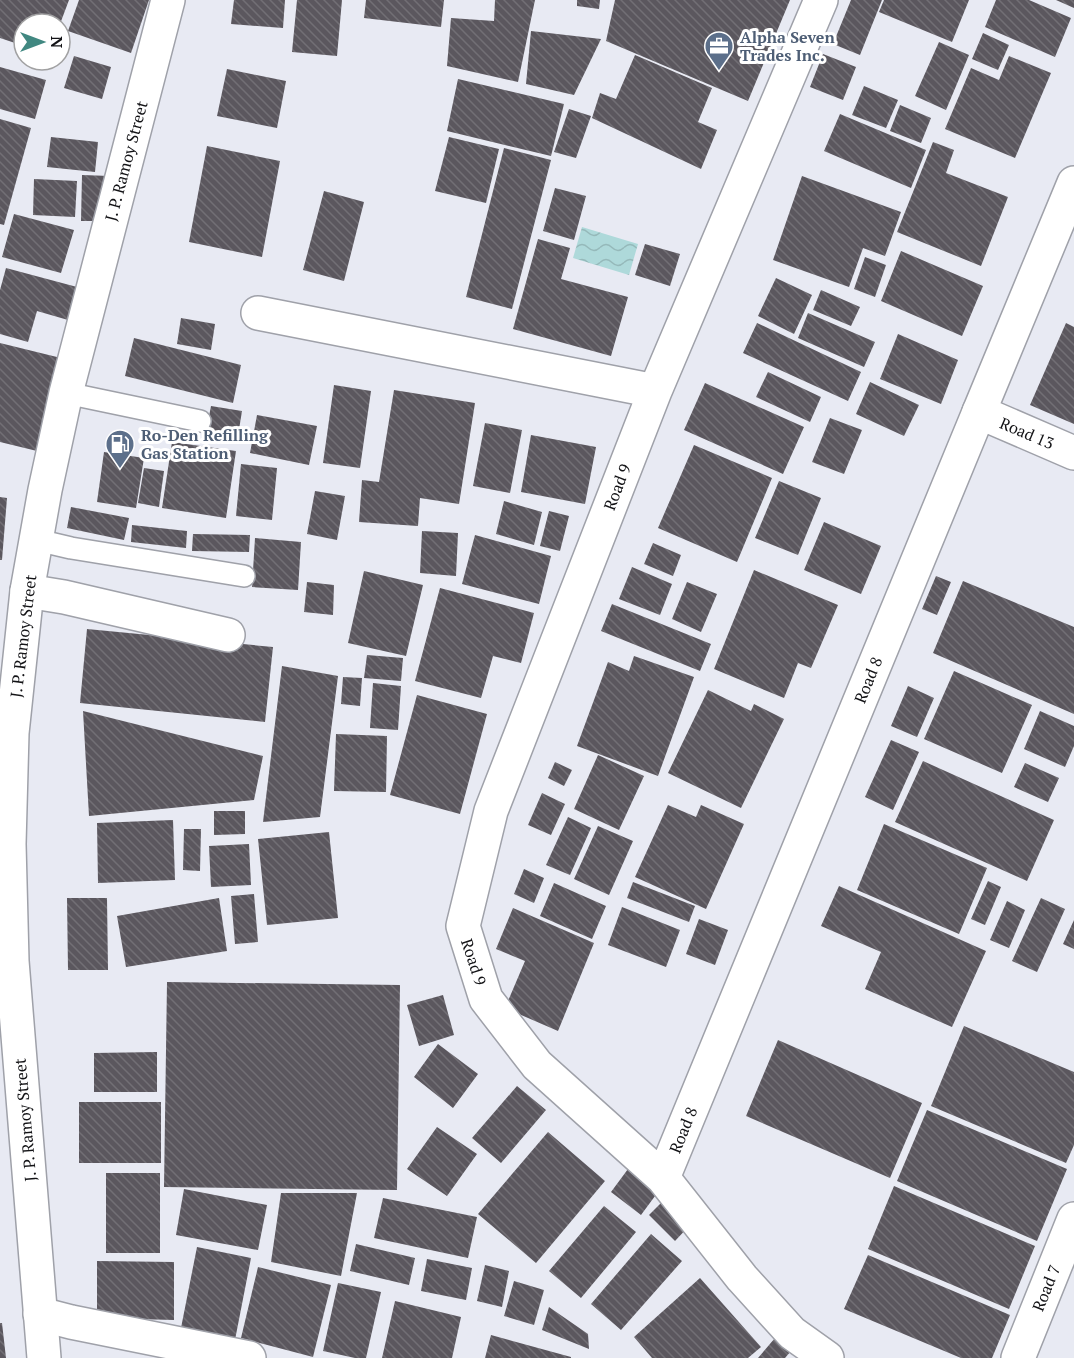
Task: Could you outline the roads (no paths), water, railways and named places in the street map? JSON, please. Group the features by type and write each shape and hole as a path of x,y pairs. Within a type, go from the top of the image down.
{"street":[{"name":"J. P. Ramoy Street","path":"44,1358 12,961 9,844 12,733 27,591 45,490 66,393 168,0"},
{"name":"Road 9","path":"821,0 655,391 491,812 463,926 486,999 537,1065 663,1178 756,1294 792,1333 827,1358"},
{"name":"Road 8","path":"663,1178 1074,183"},
{"path":"258,313 655,391"},
{"name":"Road 13","path":"979,412 1074,453"},
{"path":"27,591 64,597 228,635"},
{"name":"Road 7","path":"1018,1358 1074,1219"},
{"path":"40,1314 249,1358"}],"lane":[{"path":"66,393 200,421"},
{"path":"37,540 70,548 244,576"}],"water":[{"path":"582,227 638,244 629,275 573,258"}],"place":[{"name":"Alpha Seven Trades Inc.","path":"719,72"},
{"name":"Ro-Den Refilling Gas Station","path":"120,470"}]}
